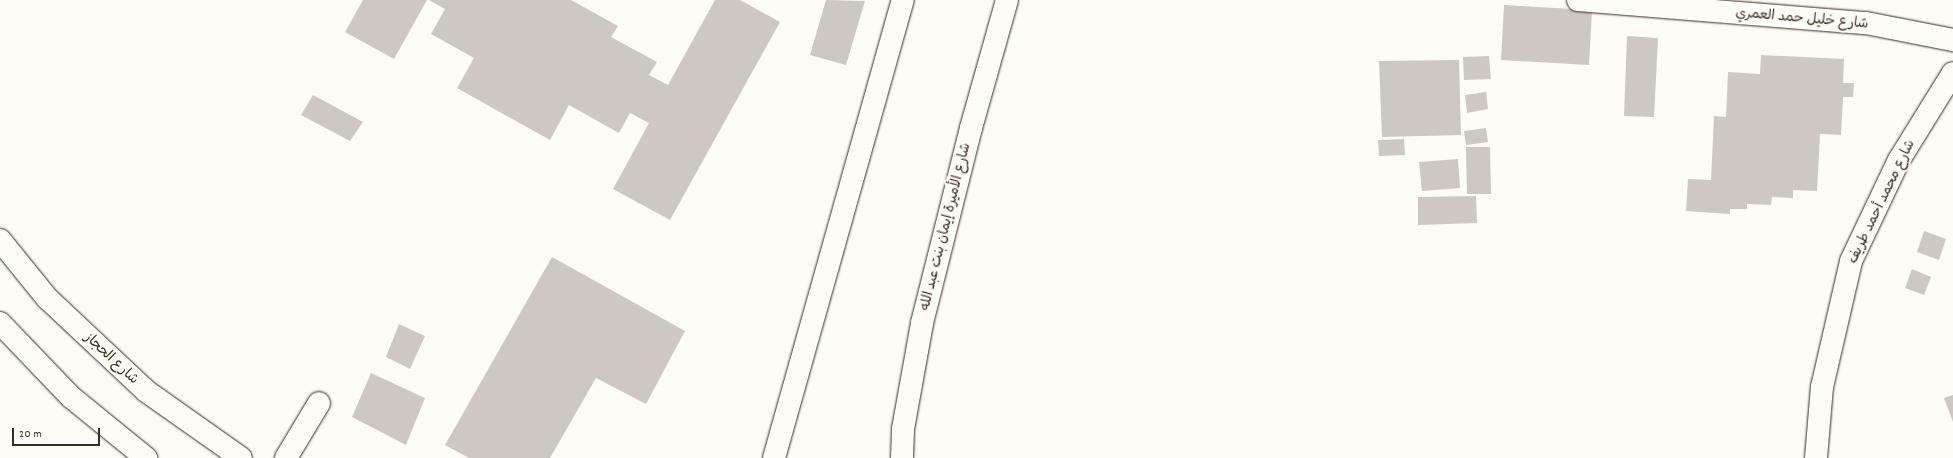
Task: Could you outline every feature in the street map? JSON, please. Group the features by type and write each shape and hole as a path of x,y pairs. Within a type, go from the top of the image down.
{"street":[{"path":"774,458 903,0"},
{"name":"شارع الأميرة إيمان بنت عبد الله","path":"902,458 903,429 922,324 971,128 1007,0"},
{"name":"شارع خليل حمد العمري","path":"1578,0 1866,23 1953,40"},
{"name":"شارع محمد أحمد طريف","path":"1816,458 1822,387 1851,261 1899,160 1953,73"},
{"name":"شارع الحجاز","path":"0,240 47,298 146,391 241,458"},
{"path":"0,323 71,397 146,458"},
{"path":"286,458 319,403"}],"building":[{"path":"363,0 427,0 394,59 345,32"},
{"path":"429,0 571,0 618,26 611,37 657,62 649,75 668,85 715,0 740,0 780,22 670,220 613,189 649,123 630,113 619,133 569,105 550,140 457,88 474,58 431,34 445,9"},
{"path":"826,0 865,1 846,65 810,55"},
{"path":"1504,5 1592,10 1589,65 1501,60"},
{"path":"1627,36 1658,38 1654,117 1624,116"},
{"path":"1761,55 1844,59 1843,83 1854,83 1853,97 1843,97 1841,135 1820,134 1817,191 1793,190 1793,198 1772,197 1771,205 1747,204 1747,209 1730,209 1730,214 1686,211 1688,179 1711,180 1714,116 1726,117 1728,72 1760,74"},
{"path":"1489,56 1491,79 1464,80 1463,57"},
{"path":"1459,60 1461,135 1382,137 1379,61"},
{"path":"1486,92 1488,109 1467,113 1465,95"},
{"path":"313,95 363,122 350,141 301,115"},
{"path":"1486,128 1488,142 1466,145 1464,131"},
{"path":"1404,139 1405,155 1379,156 1378,140"},
{"path":"1466,147 1490,147 1491,194 1467,194"},
{"path":"1458,159 1460,188 1422,191 1419,162"},
{"path":"1476,196 1477,223 1418,225 1418,197"},
{"path":"1924,231 1946,239 1939,260 1917,252"},
{"path":"552,257 685,331 646,404 596,378 550,458 469,458 445,445"},
{"path":"1912,269 1931,277 1924,295 1905,288"},
{"path":"399,324 425,336 410,369 386,357"},
{"path":"371,373 425,398 406,445 352,417"},
{"path":"1953,395 1953,422 1944,398"}]}
